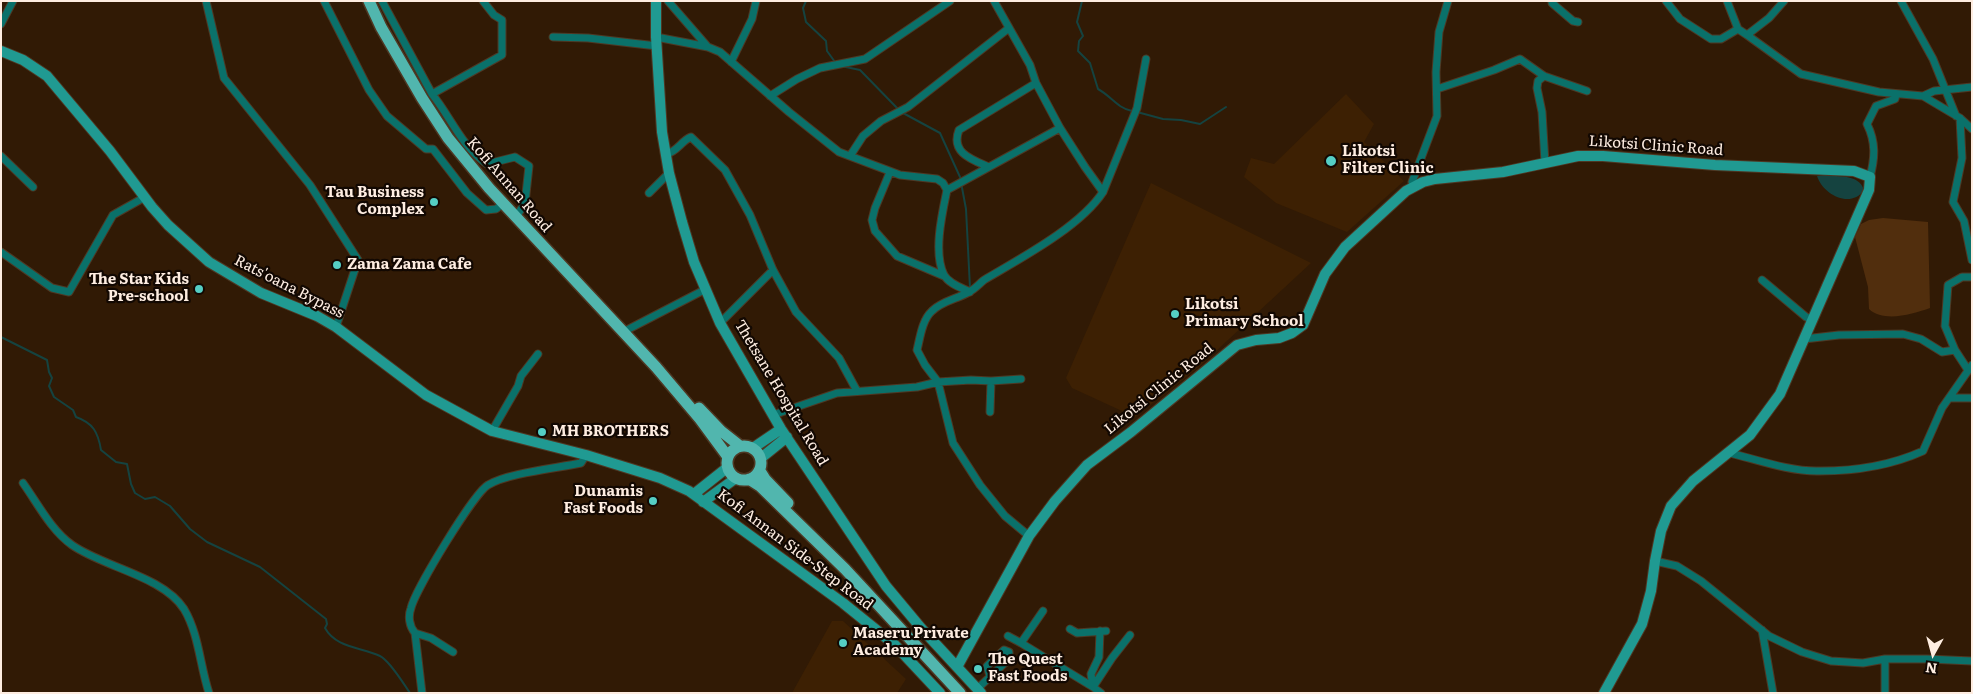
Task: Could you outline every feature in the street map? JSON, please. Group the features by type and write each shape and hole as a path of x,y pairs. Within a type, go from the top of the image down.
{"main road":[{"name":"Kofi Annan Road","path":"369,1 380,27 448,138 516,217 656,367 700,419 728,462"},
{"name":"Kofi Annan Road","path":"656,367 690,398 721,431 740,446"},
{"path":"845,569 835,552 765,479 760,471 761,458 753,448 740,446 730,452 728,462 736,478 749,479 760,486 845,569 960,693"},
{"path":"749,479 760,471"}],"street":[{"path":"1,24 13,1"},
{"path":"206,1 224,78 310,185 358,260 336,327"},
{"path":"324,1 369,90 387,116 426,149 433,149 467,193 486,210 496,209 504,203"},
{"path":"382,1 432,94 446,116 479,158 487,164 515,158 528,166 526,204 516,217"},
{"path":"432,94 502,55 502,20 494,15 483,1"},
{"name":"Thetsane Hospital Road","path":"656,1 656,41 662,132 669,173 694,262 720,323 784,433 886,586 979,691"},
{"path":"668,1 708,46"},
{"path":"731,62 752,19 756,1"},
{"path":"770,96 797,78 820,68 865,59 950,1"},
{"path":"994,1 1030,65 1036,83 1060,128 1084,167 1103,192"},
{"path":"1415,185 1412,182 1437,116 1439,32 1448,1"},
{"path":"1552,1 1573,21 1578,22"},
{"path":"1666,1 1680,20 1711,39 1721,39 1738,29"},
{"path":"1727,1 1738,29 1801,74 1880,92 1923,96 1958,117 1972,130"},
{"path":"1747,35 1769,18 1784,1"},
{"path":"1901,1 1933,59 1958,117 1962,158 1953,202 1964,221 1972,260"},
{"path":"850,156 862,136 881,121 908,107 1009,28"},
{"path":"553,37 656,41 708,46 720,52 770,96 839,152 900,175 936,179 947,190 938,245 944,276"},
{"name":"Rats'oana Bypass","path":"1,51 23,60 47,76 110,151 168,225 209,262 260,293 317,316 336,327 426,395 492,431 586,455 660,478 694,494 703,502"},
{"path":"1029,536 1005,516 980,485 953,443 938,382 925,365 917,350 925,321 931,311 970,292 983,281 1016,262 1076,221 1098,200 1137,108 1146,59"},
{"path":"1437,89 1494,70 1520,59 1544,76 1586,91"},
{"path":"1544,76 1538,81 1537,88 1542,112 1545,163"},
{"path":"988,167 964,156 957,139 958,130 1036,83"},
{"path":"1923,96 1934,91 1972,88"},
{"path":"1604,693 1642,624 1651,591 1661,531 1671,506 1693,482 1750,435 1780,394 1866,198 1875,160 1873,136 1867,124 1876,106 1895,99 1896,94"},
{"path":"947,190 1060,128"},
{"path":"666,154 673,152 684,140 691,137 725,170 750,215 773,270 796,312 839,358 856,391"},
{"path":"1,156 33,187"},
{"name":"Likotsi Clinic Road","path":"957,667 1029,536 1055,501 1087,465 1237,346 1256,340 1279,338 1292,333 1303,325 1325,274 1345,247 1415,185 1435,179 1503,172 1578,156 1603,156 1715,166 1854,171 1870,177"},
{"path":"890,172 875,208 872,220 875,231 897,256 944,276 954,285 970,292"},
{"path":"649,193 669,173"},
{"path":"1,252 52,288 69,292 113,215 145,197"},
{"path":"720,323 773,270"},
{"path":"1730,453 1773,465 1819,472 1866,467 1906,459 1922,451 1942,408 1970,367 1955,350 1945,326 1948,285 1962,277 1972,277"},
{"path":"1762,280 1806,317 1813,320"},
{"path":"623,332 706,289"},
{"path":"1804,339 1839,334 1903,334 1921,339 1942,352 1955,350"},
{"path":"492,431 518,386 521,376 538,354"},
{"path":"773,415 837,393 917,386 938,382 1021,379"},
{"path":"990,412 991,381"},
{"path":"1949,398 1972,398"},
{"path":"753,448 784,433"},
{"path":"761,458 784,433"},
{"path":"422,693 415,633 409,623 410,609 419,588 468,510 486,485 517,476 581,463 586,455"},
{"name":"Kofi Annan Side-Step Road","path":"694,494 728,462"},
{"name":"Kofi Annan Side-Step Road","path":"736,478 703,502 843,603 895,645 940,693"},
{"path":"23,483 59,535 74,546 158,586 174,596 184,610 192,631 209,693"},
{"path":"1655,561 1677,566 1701,581 1769,636 1802,652 1831,661 1863,662 1885,659 1972,661"},
{"path":"1021,642 1043,611"},
{"path":"1070,629 1077,633 1103,631 1099,657 1091,674 1093,687"},
{"path":"1762,630 1773,693"},
{"path":"415,633 431,638 453,652"},
{"path":"1093,687 1130,635"},
{"path":"1008,636 1021,642 1100,693"},
{"path":"1885,659 1885,693"},
{"path":"979,691 990,676"}],"shaded area":[{"name":"Likotsi Filter Clinic","path":"1346,94 1374,124 1364,142 1404,181 1347,232 1276,203 1244,177 1251,158 1274,164"},
{"name":"Likotsi Primary School","path":"1151,183 1311,263 1201,365 1135,417 1072,388 1066,378"},
{"path":"1883,218 1928,222 1930,308 1899,316 1882,316 1869,309 1868,287 1855,237 1861,224 1869,220"},
{"name":"Maseru Private Academy","path":"832,621 843,621 906,679 897,693 792,693"}],"water":[{"path":"1825,175 1853,179 1858,181 1864,190 1858,196 1852,198 1838,197 1831,194 1820,183 1817,176"}],"waterway":[{"path":"806,1 803,8 806,22 826,41 827,51 835,62"},
{"path":"1082,1 1077,22 1083,36 1079,41 1078,51 1090,63 1098,89 1118,105 1132,111"},
{"path":"841,66 860,70 899,110"},
{"path":"1137,112 1163,119 1200,124 1226,107"},
{"path":"903,113 940,133 960,177 966,209 970,288"},
{"path":"1,337 47,360 52,378 49,386 54,397 73,410 76,417 91,425 96,433 101,450 116,462 127,464 135,493 145,499 155,497 170,506 190,529 207,542 260,567 326,619 327,624 325,628 336,640 373,653 388,662 410,693"}],"place":[{"name":"Likotsi Filter Clinic","path":"1331,161"},
{"name":"Tau Business Complex","path":"434,202"},
{"name":"Zama Zama Cafe","path":"337,265"},
{"name":"The Star Kids Pre-school","path":"199,289"},
{"name":"Likotsi Primary School","path":"1175,314"},
{"name":"MH BROTHERS","path":"542,432"},
{"name":"Dunamis Fast Foods","path":"653,501"},
{"name":"Maseru Private Academy","path":"843,643"},
{"name":"The Quest Fast Foods","path":"978,669"}]}
